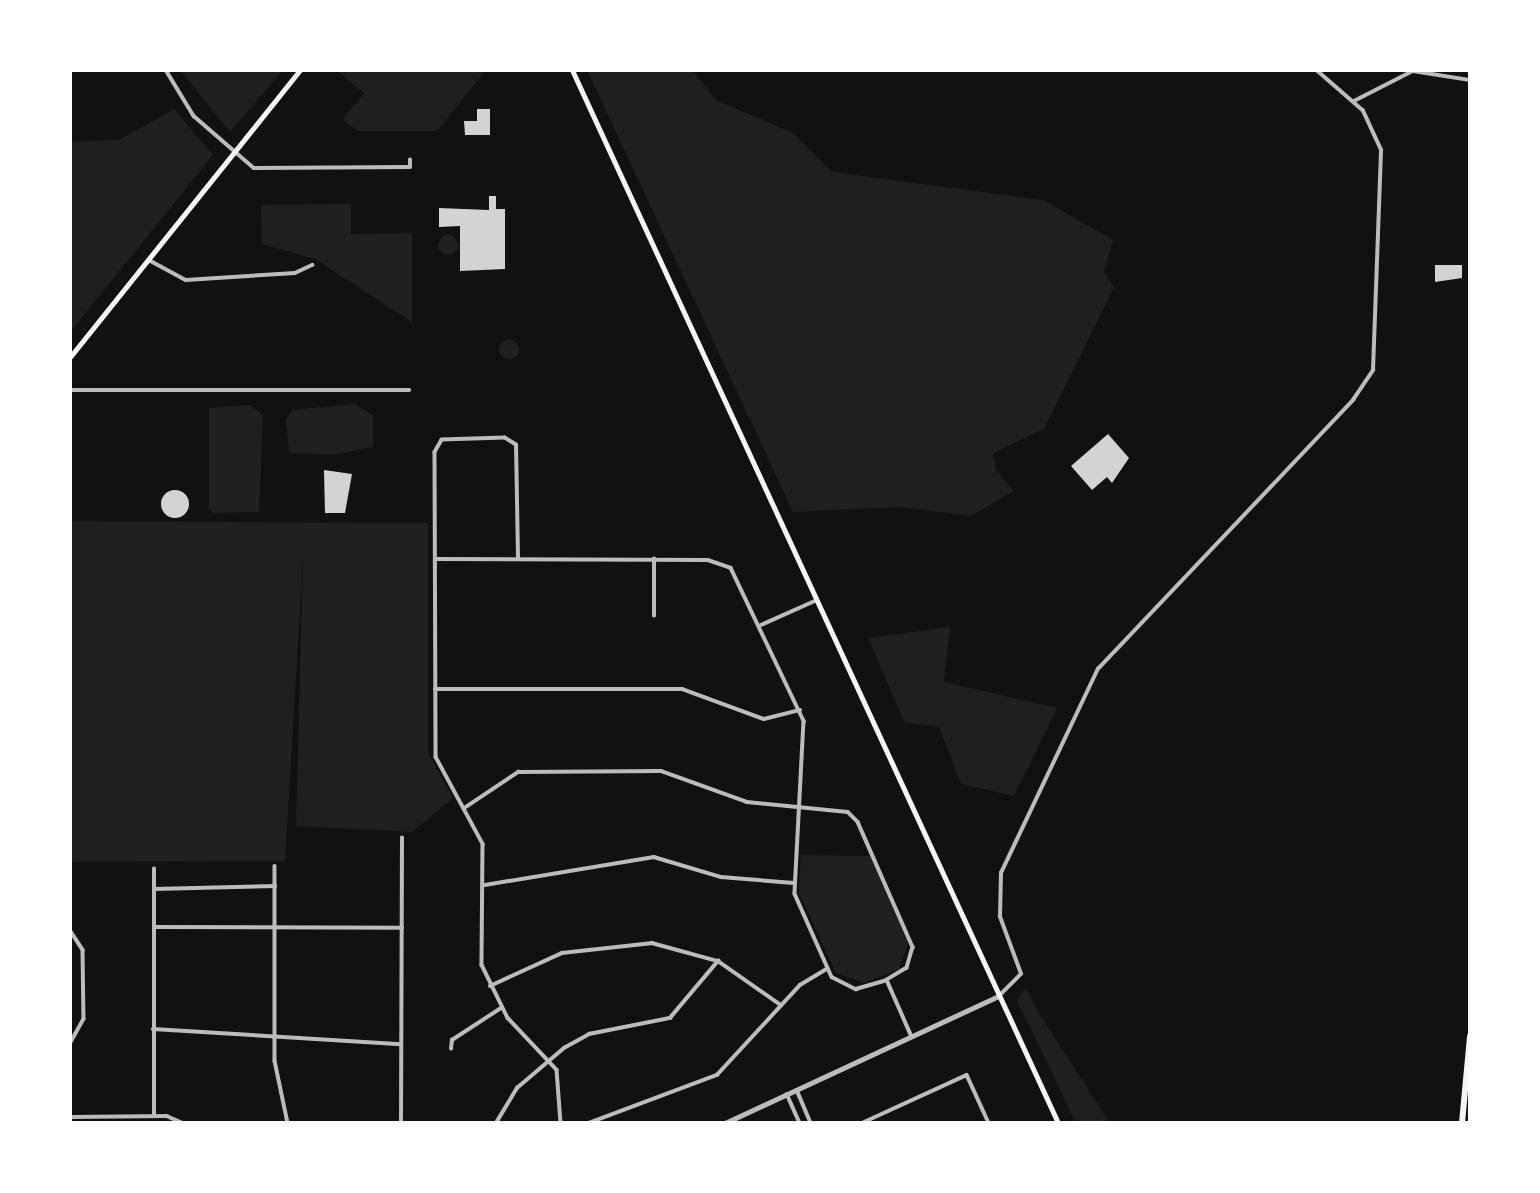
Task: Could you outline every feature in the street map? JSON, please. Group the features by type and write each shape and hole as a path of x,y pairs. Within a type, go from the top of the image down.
{"highway":[{"path":"1462,1123 1470,1036"}],"main road":[{"path":"70,357 300,70"},
{"path":"572,70 1058,1123"}],"street":[{"path":"166,70 188,109 232,153 261,169 410,167 410,160"},
{"path":"725,1123 998,997 1021,974 1000,917 1000,873 1098,669 1353,400 1373,370 1383,178 1375,132 1354,101 1316,70"},
{"path":"1354,101 1413,71 1470,80"},
{"path":"149,260 186,280 295,273 312,265"},
{"path":"70,390 409,390"},
{"path":"518,558 516,445 505,438 450,438 435,452 436,757 480,829 485,885 480,951 490,986 502,1008 549,1060 561,1085 561,1123"},
{"path":"435,559 654,559 727,565 761,625 800,710 805,732 799,806 794,883 828,968 851,989 887,980 913,960 912,944 857,819 844,811 799,806 747,802 665,772 526,771 508,776 467,807"},
{"path":"654,559 654,616"},
{"path":"761,625 815,601"},
{"path":"435,690 682,689 764,719 800,710"},
{"path":"401,1123 402,838"},
{"path":"485,885 654,857 721,877 794,883"},
{"path":"275,866 275,1037 288,1123"},
{"path":"154,869 154,1116"},
{"path":"154,889 275,886"},
{"path":"154,927 402,928"},
{"path":"70,930 83,950 84,1019 70,1044"},
{"path":"490,986 573,951 652,943 718,961 781,1005"},
{"path":"496,1123 517,1087 549,1060 589,1034 670,1018 718,961"},
{"path":"589,1123 717,1075 781,1005 828,968"},
{"path":"887,980 912,1037"},
{"path":"451,1049 452,1040 502,1008"},
{"path":"153,1029 401,1044"},
{"path":"862,1123 967,1075 989,1123"},
{"path":"796,1090 811,1123"},
{"path":"787,1094 800,1123"},
{"path":"70,1117 154,1116 183,1123"}],"shaded area":[{"path":"180,70 283,70 230,132"},
{"path":"336,70 486,70 437,131 357,131 343,119 364,93"},
{"path":"587,70 693,70 716,100 793,133 832,172 1043,200 1113,240 1104,272 1114,287 1044,429 993,453 996,470 1014,491 971,516 901,507 793,512"},
{"path":"174,109 213,155 70,332 70,142 119,140"},
{"path":"351,204 351,234 412,233 412,322 315,259 262,244 261,205"},
{"path":"448,235 455,238 458,245 455,252 448,255 441,252 438,245 441,238"},
{"path":"509,339 516,342 519,349 516,356 509,359 502,356 499,349 502,342"},
{"path":"354,404 373,415 373,447 332,455 289,453 286,419 292,410"},
{"path":"251,405 263,416 259,512 214,513 209,509 209,408"},
{"path":"70,521 428,523 428,753 453,798 412,832 296,826 303,559 285,861 70,862"},
{"path":"950,627 944,682 1057,708 1014,796 961,784 939,727 904,722 868,638"},
{"path":"801,855 870,856 908,943 899,969 864,983 836,973 799,893"},
{"path":"1026,987 1040,1015 1110,1123 1076,1123 1017,1001"}],"building":[{"path":"477,109 490,109 490,135 465,135 464,121 477,121"},
{"path":"489,196 496,196 496,209 505,209 505,269 460,271 460,226 439,227 439,208 489,210"},
{"path":"1435,265 1462,265 1462,278 1435,282"},
{"path":"1108,434 1129,458 1112,483 1107,477 1092,490 1071,466"},
{"path":"324,470 352,474 345,513 325,513"},
{"path":"175,490 185,494 189,504 185,514 175,518 165,514 161,504 165,494"}]}
